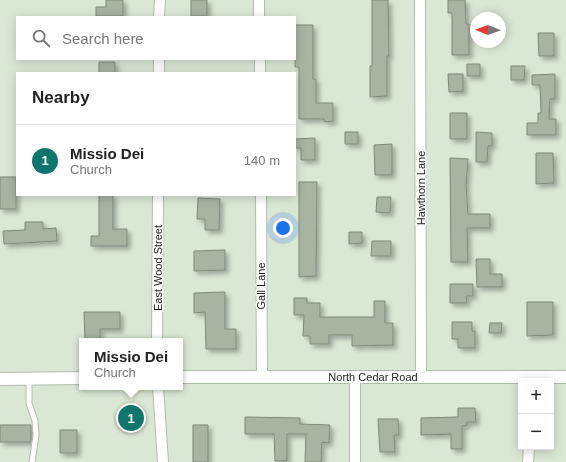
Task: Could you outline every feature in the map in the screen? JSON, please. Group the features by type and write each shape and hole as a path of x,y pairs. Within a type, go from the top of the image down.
{"street":[{"path":"159,16 160,0"},
{"path":"259,0 259,16"},
{"name":"Hawthorn Lane","path":"420,0 421,376"},
{"path":"159,60 159,72"},
{"path":"260,60 260,72"},
{"name":"East Wood Street","path":"157,338 158,196"},
{"name":"Gall Lane","path":"260,196 262,377"},
{"path":"355,376 355,462"},
{"name":"North Cedar Road","path":"183,377 421,376 518,379"},
{"name":"North Cedar Road","path":"548,378 566,377"},
{"path":"0,379 79,378"},
{"path":"158,390 163,462"},
{"path":"528,450 528,462"}],"lane":[{"path":"29,378 29,403 35,421 36,435 32,462"}],"building":[{"path":"106,0 123,0 123,16 96,16 96,7 106,7"},
{"path":"191,0 207,0 207,16 191,16"},
{"path":"372,0 388,0 389,56 387,56 387,96 370,97 370,66 372,66"},
{"path":"448,0 465,0 466,24 469,24 469,55 452,55 452,13 448,13"},
{"path":"296,25 313,25 313,79 316,79 316,103 333,103 333,121 325,122 324,119 299,119 299,67 295,67"},
{"path":"538,33 554,33 554,56 539,56"},
{"path":"99,62 115,62 115,72 99,72"},
{"path":"467,64 480,64 480,76 467,76"},
{"path":"511,66 525,66 524,80 511,80"},
{"path":"448,74 463,74 463,91 449,92"},
{"path":"555,74 555,99 550,99 549,119 556,119 556,135 527,135 527,123 538,123 538,113 541,113 540,85 532,85 532,75"},
{"path":"450,113 467,113 467,139 450,139"},
{"path":"345,132 358,132 358,144 345,144"},
{"path":"476,132 492,133 492,146 488,146 487,162 476,162"},
{"path":"315,138 315,160 301,160 301,148 296,148 296,139"},
{"path":"392,144 392,175 375,175 374,145"},
{"path":"536,153 553,153 554,183 536,184"},
{"path":"450,158 468,159 466,186 468,214 490,214 490,228 467,228 468,262 451,262"},
{"path":"0,177 16,177 16,209 0,209"},
{"path":"299,182 317,182 316,276 299,277"},
{"path":"99,196 113,196 113,229 127,229 127,246 91,246 91,236 99,236"},
{"path":"377,197 391,197 390,213 376,212"},
{"path":"198,198 220,199 219,230 205,230 205,219 197,219"},
{"path":"25,222 43,222 43,229 56,228 57,241 4,244 3,231 25,230"},
{"path":"349,232 362,232 362,243 349,244"},
{"path":"372,241 391,241 391,256 371,256"},
{"path":"225,250 225,270 194,271 194,251"},
{"path":"476,259 490,259 490,274 502,274 502,287 477,287"},
{"path":"450,284 473,284 473,296 466,296 467,303 450,303"},
{"path":"225,292 225,329 236,329 236,349 206,349 205,312 194,313 194,293"},
{"path":"294,298 307,298 307,303 320,303 320,317 374,317 374,301 385,301 385,323 393,323 393,345 352,346 352,335 329,335 329,344 310,344 310,336 303,336 304,315 294,315"},
{"path":"527,302 553,302 553,335 527,336"},
{"path":"84,312 120,312 120,329 100,329 100,338 85,338"},
{"path":"452,322 472,322 472,331 475,331 475,348 458,348 458,339 452,339"},
{"path":"490,323 502,323 501,333 489,333"},
{"path":"458,408 475,408 476,422 467,422 467,425 462,426 462,449 451,449 451,434 421,435 421,418 458,417"},
{"path":"245,417 300,418 300,424 330,425 329,443 322,442 321,462 305,462 306,434 287,434 287,461 275,461 274,434 245,434"},
{"path":"378,419 398,419 399,435 394,435 395,452 380,452"},
{"path":"0,425 31,425 31,442 0,442"},
{"path":"193,425 208,425 208,462 193,462"},
{"path":"60,430 77,430 77,453 60,453"}],"place":[{"name":"Missio Dei","path":"131,418"}]}
